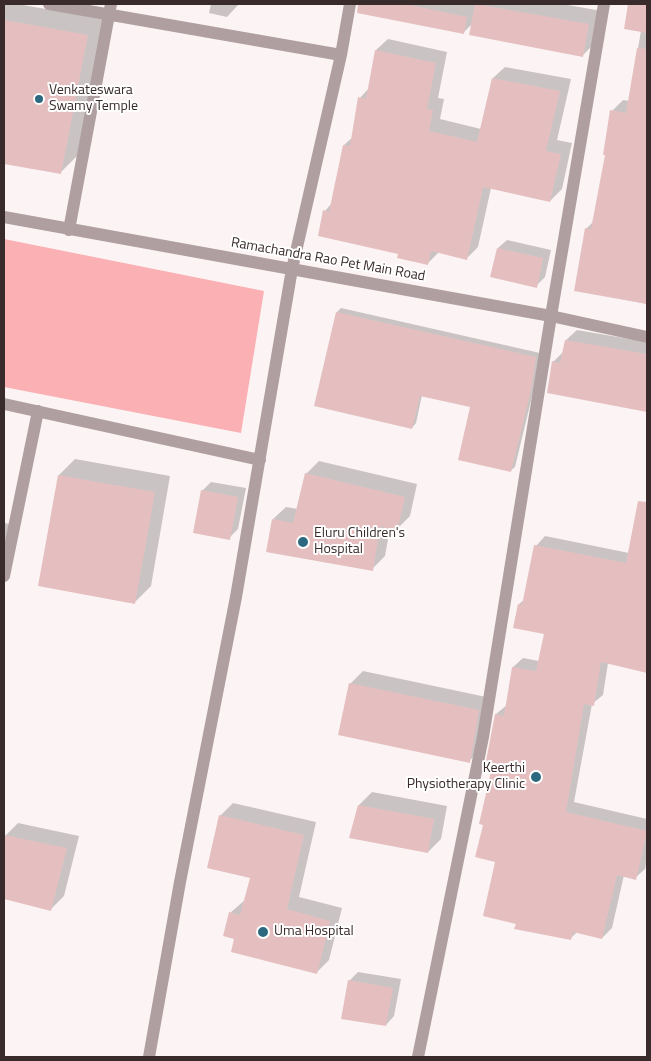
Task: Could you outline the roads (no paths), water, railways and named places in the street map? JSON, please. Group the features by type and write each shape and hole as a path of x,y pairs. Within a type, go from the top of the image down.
{"street":[{"path":"48,4 110,9 341,55"},
{"path":"149,1057 260,460 292,269 341,55 350,4"},
{"path":"418,1057 483,737 604,4"},
{"path":"69,230 110,9"},
{"name":"Ramachandra Rao Pet Main Road","path":"4,217 551,316 647,337"},
{"path":"4,404 260,460"},
{"path":"4,576 38,411"}],"place":[{"name":"Venkateswara Swamy Temple","path":"39,99"},
{"name":"Eluru Children's Hospital","path":"303,542"},
{"name":"Keerthi Physiotherapy Clinic","path":"536,777"},
{"name":"Uma Hospital","path":"263,932"}]}
